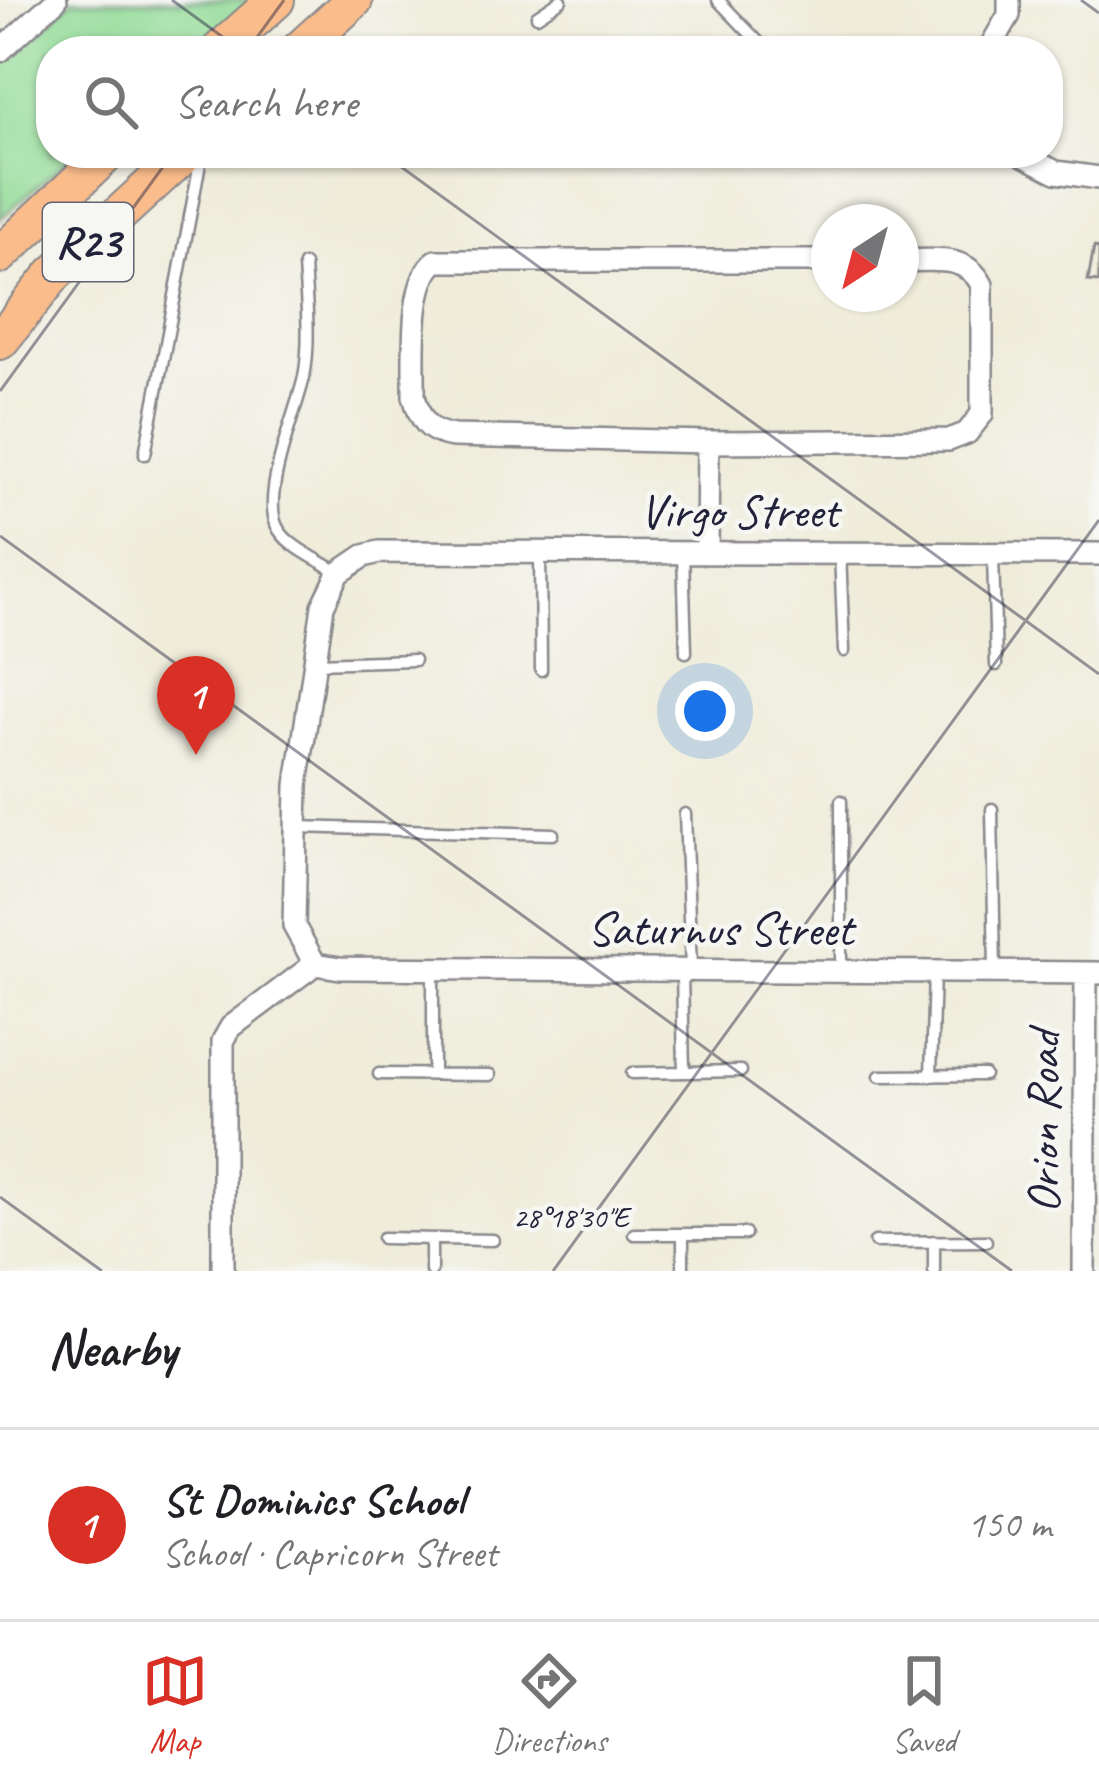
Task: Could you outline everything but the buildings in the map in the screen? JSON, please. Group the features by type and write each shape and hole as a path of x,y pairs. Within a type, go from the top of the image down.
{"main road":[{"path":"236,36 276,0"},
{"path":"314,36 354,0"},
{"name":"R23","path":"0,255 92,168"},
{"name":"R23","path":"0,341 54,274 170,168"}],"street":[{"path":"0,51 56,0"},
{"path":"986,0 1009,8 995,36"},
{"path":"1048,168 1099,178"},
{"path":"811,261 442,259 425,270 418,289 414,396 424,422 432,430 454,436 708,442 950,440 973,428 982,414 980,279 958,261 919,261"},
{"path":"707,553 708,442"},
{"name":"Virgo Street","path":"339,573 379,552 1099,554"},
{"path":"224,1271 223,1041 238,1022 315,964 294,926 297,785 323,606 339,573"},
{"name":"Saturnus Street","path":"315,964 434,970 1092,973"},
{"name":"Orion Road","path":"1084,1271 1092,973"}],"lane":[{"path":"536,16 561,0"},
{"path":"718,0 753,36"},
{"path":"145,454 199,168"},
{"path":"304,265 308,320 304,375 275,481 274,519 281,534 339,573"},
{"path":"540,552 541,670"},
{"path":"840,552 844,651"},
{"path":"683,553 686,652"},
{"path":"993,554 996,665"},
{"path":"314,663 414,660"},
{"path":"841,801 841,971"},
{"path":"992,808 995,971"},
{"path":"684,1072 685,814"},
{"path":"296,827 553,834"},
{"path":"433,1073 434,970"},
{"path":"931,1076 934,972"},
{"path":"632,1073 741,1071"},
{"path":"379,1074 490,1075"},
{"path":"880,1076 984,1075"},
{"path":"634,1234 746,1234"},
{"path":"683,1234 683,1271"},
{"path":"383,1238 493,1240"},
{"path":"431,1239 431,1271"},
{"path":"934,1241 934,1271"},
{"path":"874,1242 986,1241"}],"green space":[{"path":"72,0 253,0 211,36 36,36 36,168 59,168 0,219 0,65"}],"place":[{"name":"St Dominics School","path":"196,755"}]}
